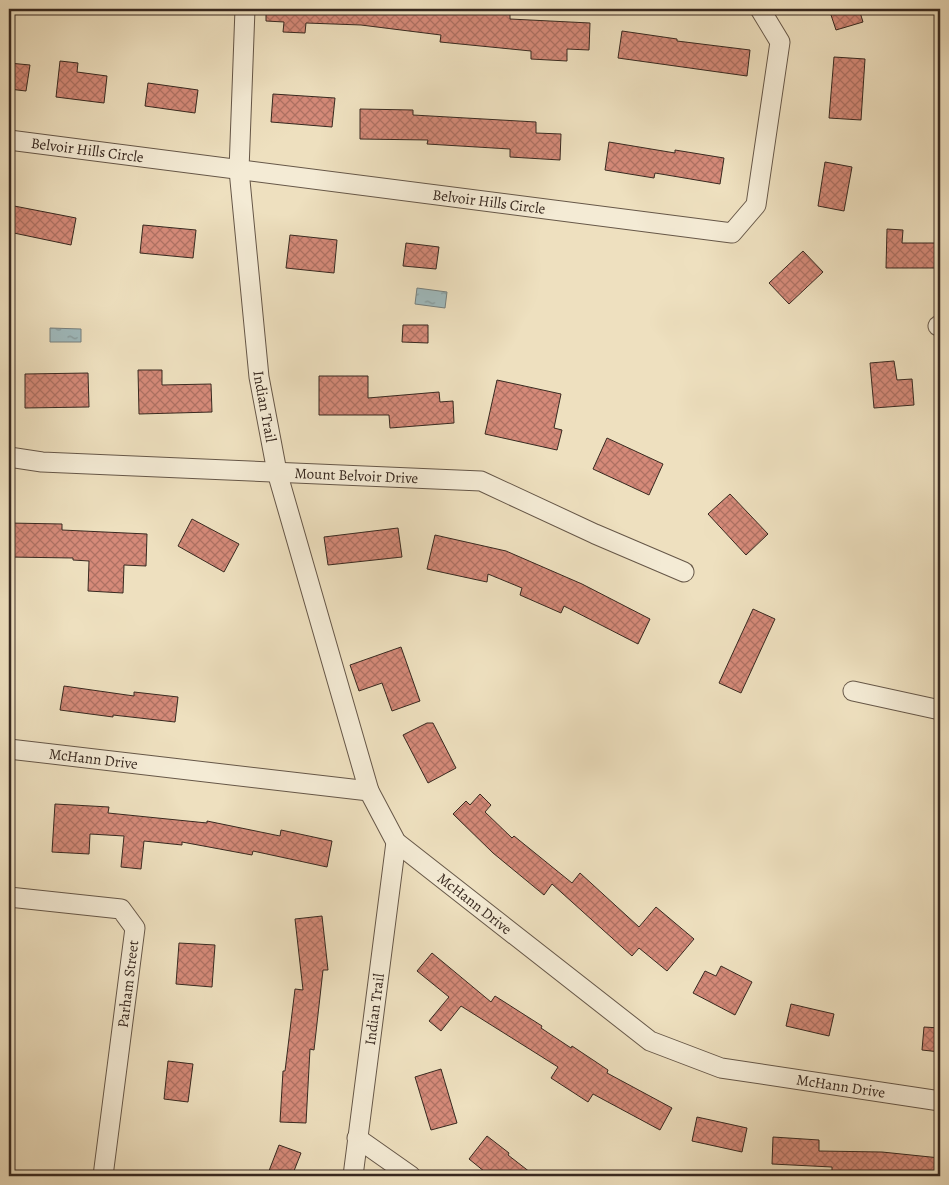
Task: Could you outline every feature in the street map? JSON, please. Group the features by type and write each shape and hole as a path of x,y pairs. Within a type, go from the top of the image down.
{"street":[{"name":"Indian Trail","path":"245,9 239,170 259,377 277,472 369,791"},
{"name":"Belvoir Hills Circle","path":"9,140 732,233 756,204 780,42 760,9"},
{"name":"Mount Belvoir Drive","path":"9,457 42,462 481,481 595,534 684,572"},
{"path":"853,691 940,710"},
{"name":"McHann Drive","path":"9,749 369,791 396,842 650,1041 721,1068 940,1101"},
{"name":"Indian Trail","path":"353,1176 396,842"},
{"name":"Parham Street","path":"9,897 121,909 135,928 103,1176"},
{"path":"357,1138 411,1176"}],"water":[{"path":"417,288 447,292 445,308 415,304"},
{"path":"50,328 81,329 81,342 50,342"}],"building":[{"path":"266,9 452,9 510,14 510,19 590,23 589,50 567,49 567,61 531,59 531,51 440,42 441,35 361,25 306,23 305,33 283,32 284,22 266,21"},
{"path":"829,9 859,9 863,22 836,30"},
{"path":"622,31 677,39 677,41 750,50 747,76 618,58"},
{"path":"834,57 865,59 861,120 829,118"},
{"path":"60,61 78,63 77,72 107,76 104,103 56,97"},
{"path":"9,63 30,65 26,91 9,89"},
{"path":"148,83 198,90 195,113 145,106"},
{"path":"273,94 335,98 332,127 271,122"},
{"path":"360,109 413,110 413,115 536,122 536,133 561,134 560,160 510,157 510,149 427,144 428,140 360,139"},
{"path":"609,142 675,153 675,150 724,158 720,184 655,173 654,178 605,170"},
{"path":"825,162 852,167 844,211 818,206"},
{"path":"9,205 76,218 71,245 9,232"},
{"path":"143,225 196,230 193,258 140,253"},
{"path":"887,229 903,230 902,243 935,243 935,268 886,268"},
{"path":"290,235 337,240 334,273 286,268"},
{"path":"406,243 439,247 436,269 403,266"},
{"path":"803,251 823,272 789,304 769,283"},
{"path":"403,325 428,325 428,343 402,342"},
{"path":"894,361 897,380 912,379 914,405 874,408 870,363"},
{"path":"138,370 162,370 162,385 211,384 212,412 139,414"},
{"path":"88,373 89,407 25,408 25,374"},
{"path":"319,376 368,376 368,398 439,392 440,402 453,401 454,423 390,428 389,415 319,415"},
{"path":"497,380 561,394 554,428 562,430 557,450 485,434"},
{"path":"607,438 663,464 649,495 593,469"},
{"path":"730,494 768,534 746,555 708,514"},
{"path":"192,519 239,544 224,572 178,546"},
{"path":"9,523 62,524 62,530 147,534 146,566 124,565 123,593 88,591 89,561 73,560 73,558 9,557"},
{"path":"398,528 402,557 328,565 324,537"},
{"path":"435,535 506,551 582,584 650,619 638,644 564,606 561,613 520,595 522,588 488,574 487,582 427,569"},
{"path":"753,609 775,619 741,693 719,683"},
{"path":"401,647 420,701 392,711 382,683 359,691 350,665"},
{"path":"64,686 134,696 134,692 178,697 175,722 60,710"},
{"path":"427,723 433,723 456,768 428,783 403,735"},
{"path":"480,794 491,805 485,812 512,838 514,836 572,883 580,873 639,927 656,907 694,939 667,971 639,948 632,956 552,884 544,895 493,853 453,814 466,801 470,805"},
{"path":"55,804 109,807 108,813 207,823 207,821 280,836 281,830 332,841 327,867 253,851 252,855 182,842 182,845 144,841 141,869 121,867 124,836 90,834 89,854 52,852"},
{"path":"322,916 328,970 323,970 314,1050 310,1049 306,1123 280,1122 283,1071 285,1071 295,989 303,990 295,919"},
{"path":"179,943 215,945 212,987 176,984"},
{"path":"432,953 491,1002 495,996 542,1026 541,1028 571,1048 572,1046 608,1070 607,1073 672,1108 660,1130 593,1094 588,1102 551,1078 558,1067 461,1006 441,1031 429,1021 449,997 417,971"},
{"path":"721,966 752,982 735,1015 693,993 705,971 716,976"},
{"path":"791,1004 834,1014 829,1036 786,1026"},
{"path":"924,1027 940,1028 940,1052 922,1050"},
{"path":"168,1061 193,1064 188,1102 164,1099"},
{"path":"441,1069 457,1123 431,1130 415,1077"},
{"path":"697,1117 747,1128 742,1152 692,1141"},
{"path":"487,1136 535,1176 490,1176 469,1159"},
{"path":"773,1137 819,1140 819,1151 882,1152 940,1158 940,1176 832,1176 832,1167 772,1164"},
{"path":"279,1145 301,1153 292,1176 267,1176"}]}
